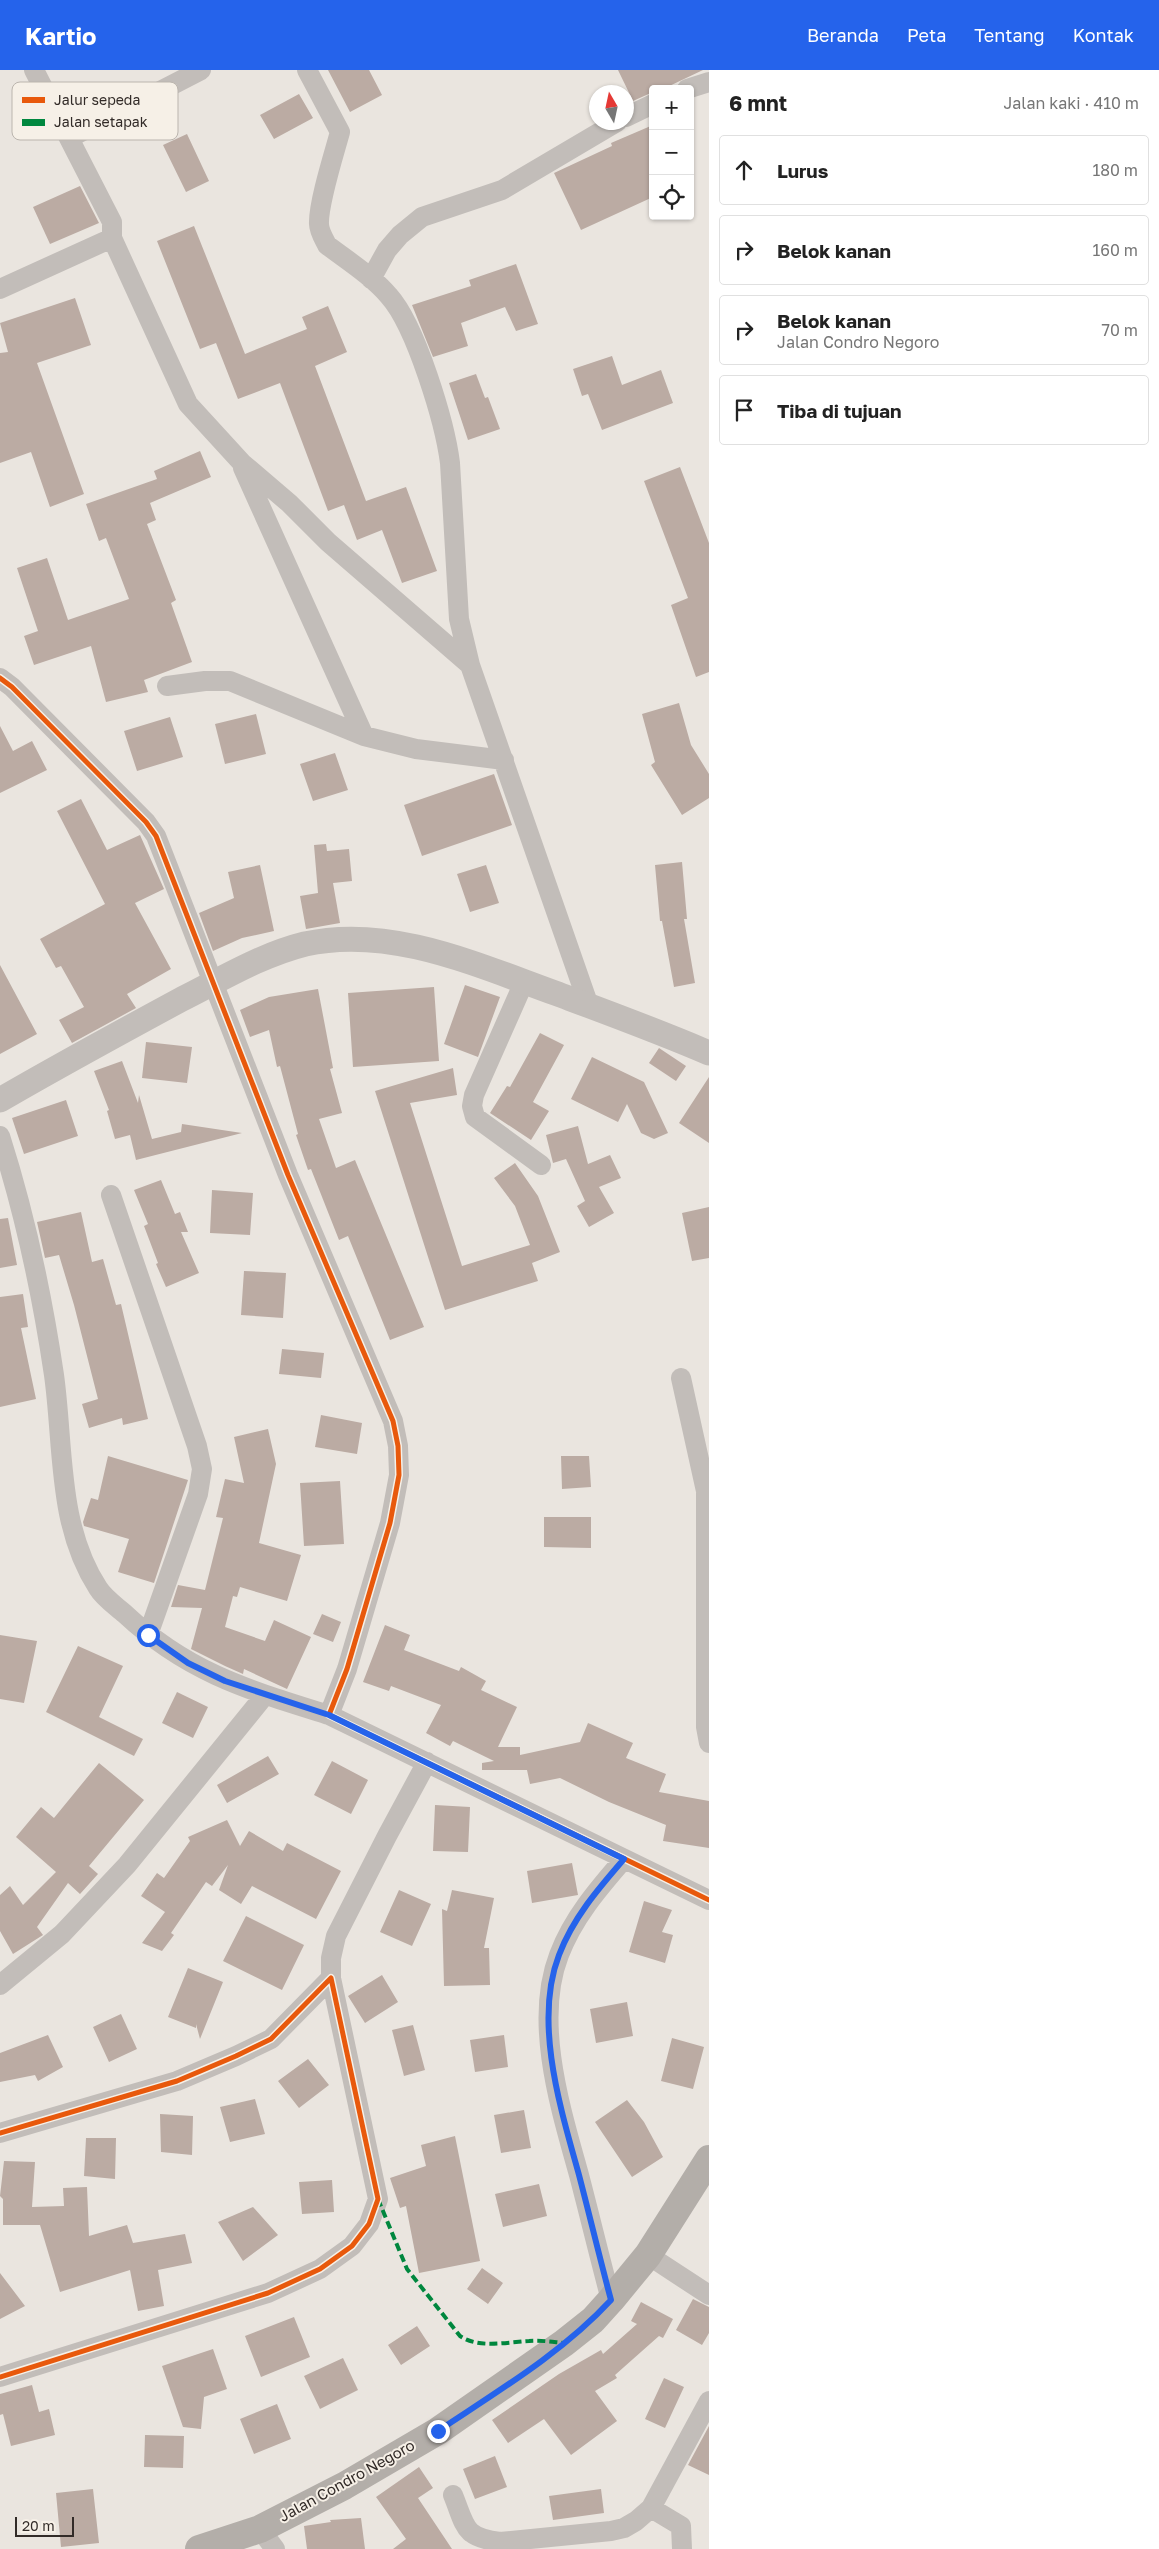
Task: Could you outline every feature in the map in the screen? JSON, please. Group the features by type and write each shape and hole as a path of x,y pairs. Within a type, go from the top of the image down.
{"main road":[{"name":"Jalan Condro Negoro","path":"199,2549 267,2539 344,2486 438,2431 564,2343 593,2320 648,2255 709,2159"}],"street":[{"path":"34,70 40,82"},
{"path":"178,82 201,70"},
{"path":"306,70 340,132 321,211 319,224 322,237 327,246 371,279 390,297 401,313 439,409 447,440 459,619 470,666 589,1006"},
{"path":"694,87 709,82"},
{"path":"634,114 649,106"},
{"path":"371,279 388,250 400,235 422,217 502,190 603,130"},
{"path":"70,140 112,222 112,238 188,404 242,464 289,503 328,542 470,666"},
{"path":"0,289 112,238"},
{"path":"242,464 364,736"},
{"path":"0,679 146,822 156,836 288,1175 393,1421 398,1446 399,1475 390,1523 347,1669 329,1715"},
{"path":"167,686 205,681 230,682 364,736 416,749 504,760"},
{"path":"0,1100 252,962 305,944 338,940 375,941 431,949 589,1006 709,1053"},
{"path":"524,982 474,1095 472,1106 475,1117 541,1165"},
{"path":"0,1136 33,1254 54,1377 67,1507 72,1534 98,1590 148,1635 188,1663 225,1681 329,1715 709,1900"},
{"path":"111,1195 197,1446 202,1469 198,1494 148,1635"},
{"path":"681,1378 706,1491 706,1727 709,1743"},
{"path":"0,1985 62,1934 127,1865 265,1695"},
{"path":"0,2377 268,2293 320,2269 352,2246 369,2224 378,2199 331,1978 331,1958 336,1936 386,1836 427,1762"},
{"path":"611,2300 560,2106 550,2041 549,2003 558,1956 576,1917 624,1859"},
{"path":"0,2132 177,2081 236,2056 271,2038 331,1978"},
{"path":"648,2255 709,2296"},
{"path":"453,2495 467,2530 474,2537 500,2542 624,2528 652,2508 709,2401"},
{"path":"652,2508 680,2526 682,2549"}],"building":[{"path":"328,70 369,70 382,95 350,112"},
{"path":"618,70 703,70 671,85 649,85 649,94 634,101 634,85 625,85"},
{"path":"299,94 313,118 274,139 260,115"},
{"path":"649,127 649,199 581,230 554,173 612,146 611,143"},
{"path":"187,134 209,181 186,192 163,145 178,140 178,138"},
{"path":"80,186 99,223 50,244 33,207"},
{"path":"194,226 245,354 307,329 302,317 328,306 347,352 315,366 366,501 406,487 437,571 402,583 382,530 357,540 344,505 328,511 280,383 238,399 216,343 200,349 157,241"},
{"path":"516,264 538,324 516,331 505,307 461,323 468,346 433,357 412,305 471,286 469,280"},
{"path":"75,298 91,345 37,363 84,494 50,507 31,452 0,463 0,353 8,352 0,323"},
{"path":"612,356 622,385 661,370 673,403 602,430 588,394 582,396 573,369"},
{"path":"476,374 485,398 488,397 500,429 468,440 449,383"},
{"path":"200,451 211,477 150,503 156,520 147,524 176,600 171,603 192,662 144,680 148,692 106,702 91,646 34,665 24,636 38,631 17,568 47,558 68,620 129,599 106,538 99,541 86,504 157,479 154,471"},
{"path":"680,467 709,543 709,672 696,677 671,605 688,598 644,481"},
{"path":"679,703 691,745 709,774 709,798 682,815 651,765 655,762 642,714"},
{"path":"256,714 266,754 225,764 215,724"},
{"path":"170,717 183,757 137,771 124,731"},
{"path":"0,726 13,751 32,741 47,770 0,793"},
{"path":"335,753 348,790 313,801 300,764"},
{"path":"494,774 512,825 422,856 404,805"},
{"path":"81,799 107,850 140,835 164,889 135,903 171,969 127,994 136,1008 72,1043 59,1020 84,1007 61,966 56,968 40,939 105,904 57,811"},
{"path":"326,844 327,851 349,849 352,881 333,883 340,923 306,929 300,896 318,893 314,845"},
{"path":"682,862 687,919 684,919 695,983 674,987 662,921 660,921 655,865"},
{"path":"260,865 274,931 242,938 213,951 199,913 234,898 228,872"},
{"path":"486,865 499,903 470,912 457,874"},
{"path":"0,965 37,1034 0,1054"},
{"path":"465,985 500,997 478,1057 444,1044"},
{"path":"434,987 439,1061 353,1067 348,993"},
{"path":"318,989 333,1068 330,1069 342,1113 319,1119 336,1168 355,1160 424,1327 390,1340 348,1236 339,1240 311,1169 308,1170 296,1135 298,1134 280,1066 277,1067 269,1030 250,1037 240,1010 269,997"},
{"path":"540,1033 564,1045 533,1102 549,1111 531,1140 490,1113 507,1086 510,1087"},
{"path":"146,1042 192,1047 187,1083 142,1078"},
{"path":"659,1048 686,1066 676,1081 649,1063"},
{"path":"592,1057 644,1082 668,1133 654,1139 641,1133 627,1104 618,1122 571,1099"},
{"path":"122,1061 138,1103 139,1095 152,1139 181,1132 182,1124 242,1133 136,1160 130,1135 115,1139 107,1111 109,1110 94,1071"},
{"path":"453,1068 457,1095 410,1103 462,1266 530,1245 515,1206 494,1178 515,1163 538,1196 560,1252 532,1263 538,1281 445,1310 375,1091"},
{"path":"709,1077 709,1143 679,1123"},
{"path":"66,1100 78,1136 24,1154 12,1118"},
{"path":"578,1126 588,1164 610,1155 621,1178 599,1187 614,1213 589,1227 577,1206 585,1201 566,1159 553,1163 546,1135"},
{"path":"161,1180 175,1214 180,1212 188,1232 181,1232 199,1273 166,1287 156,1264 158,1263 144,1226 148,1224 134,1190"},
{"path":"212,1190 253,1193 250,1235 210,1233"},
{"path":"709,1207 709,1258 692,1261 682,1213"},
{"path":"81,1212 92,1262 103,1259 116,1305 121,1304 148,1419 123,1425 122,1418 89,1428 82,1404 98,1399 59,1255 45,1258 37,1222"},
{"path":"8,1218 17,1265 0,1268 0,1219"},
{"path":"244,1271 286,1273 283,1318 241,1315"},
{"path":"23,1294 28,1327 21,1328 36,1399 0,1407 0,1297"},
{"path":"282,1349 324,1353 321,1378 279,1374"},
{"path":"321,1415 362,1423 357,1454 315,1447"},
{"path":"268,1429 276,1464 259,1543 301,1555 287,1601 240,1587 237,1597 233,1596 225,1627 265,1641 274,1620 311,1637 287,1689 244,1669 243,1674 191,1649 202,1608 171,1607 178,1585 205,1590 223,1518 216,1517 225,1479 244,1483 234,1437"},
{"path":"108,1456 188,1480 154,1583 118,1572 129,1539 84,1526 83,1522 91,1498 98,1500"},
{"path":"561,1456 589,1456 591,1487 562,1489"},
{"path":"340,1481 344,1544 304,1546 300,1483"},
{"path":"544,1517 591,1517 591,1548 544,1547"},
{"path":"322,1614 341,1622 333,1642 313,1634"},
{"path":"385,1625 410,1635 404,1650 459,1671 461,1667 486,1681 481,1690 517,1707 498,1747 520,1747 520,1755 580,1742 588,1723 633,1743 626,1758 666,1774 659,1792 709,1801 709,1848 663,1841 666,1825 609,1802 560,1778 530,1784 527,1770 482,1770 482,1763 494,1761 453,1741 450,1746 426,1733 441,1705 391,1686 389,1691 363,1682"},
{"path":"0,1635 37,1641 24,1703 0,1699"},
{"path":"78,1646 123,1666 99,1717 143,1739 134,1756 46,1712"},
{"path":"177,1692 208,1707 193,1738 162,1723"},
{"path":"268,1756 279,1774 227,1803 217,1785"},
{"path":"332,1761 368,1780 351,1814 314,1795"},
{"path":"99,1763 144,1800 89,1866 98,1874 80,1894 68,1883 37,1927 43,1935 13,1954 0,1931 0,1895 10,1886 23,1905 56,1872 16,1837 41,1807 54,1818"},
{"path":"435,1805 470,1807 468,1852 433,1851"},
{"path":"227,1820 240,1846 249,1831 283,1851 287,1843 341,1871 316,1919 252,1886 241,1904 219,1890 228,1865 212,1886 206,1882 171,1933 174,1935 162,1951 142,1943 165,1912 141,1896 157,1873 164,1878 190,1841 188,1837"},
{"path":"572,1863 578,1895 532,1903 527,1871"},
{"path":"399,1890 431,1904 412,1946 380,1932"},
{"path":"452,1890 494,1898 484,1948 489,1948 490,1985 444,1986 442,1909 447,1911"},
{"path":"644,1901 672,1910 662,1932 673,1935 665,1963 629,1952"},
{"path":"246,1916 304,1945 282,1990 223,1961"},
{"path":"188,1968 223,1982 200,2039 196,2024 196,2028 168,2017"},
{"path":"382,1975 398,2002 365,2023 348,1996"},
{"path":"627,2002 633,2036 596,2043 590,2009"},
{"path":"121,2014 137,2049 109,2062 93,2027"},
{"path":"413,2025 425,2070 404,2076 392,2030"},
{"path":"48,2035 63,2067 38,2081 35,2075 0,2082 0,2053"},
{"path":"504,2035 508,2067 475,2072 470,2040"},
{"path":"672,2038 704,2047 693,2089 661,2081"},
{"path":"308,2059 329,2085 299,2108 278,2081"},
{"path":"255,2099 265,2134 230,2142 220,2107"},
{"path":"627,2100 644,2122 663,2157 632,2177 595,2122"},
{"path":"524,2110 531,2148 501,2153 494,2115"},
{"path":"160,2114 193,2116 192,2155 161,2152"},
{"path":"455,2136 480,2261 419,2273 406,2206 400,2208 390,2178 426,2166 421,2145"},
{"path":"86,2138 116,2138 115,2179 84,2176"},
{"path":"4,2161 35,2162 32,2207 64,2206 63,2188 87,2187 89,2236 127,2225 133,2243 185,2234 192,2263 158,2270 164,2306 138,2311 130,2270 60,2292 40,2225 3,2225 3,2199 0,2196"},
{"path":"332,2180 334,2212 302,2214 299,2182"},
{"path":"539,2184 547,2216 503,2227 495,2194"},
{"path":"253,2207 278,2235 243,2261 218,2222"},
{"path":"482,2268 503,2283 488,2304 467,2289"},
{"path":"0,2273 25,2306 0,2319"},
{"path":"693,2299 709,2307 709,2333 702,2345 676,2330"},
{"path":"641,2302 673,2319 663,2338 659,2336 615,2375 617,2378 595,2391 617,2421 571,2455 544,2419 508,2443 492,2420 559,2374 601,2350 603,2354 637,2324 631,2321"},
{"path":"294,2317 310,2357 261,2377 245,2336"},
{"path":"417,2326 430,2346 401,2365 388,2345"},
{"path":"213,2349 227,2389 204,2397 201,2429 183,2427 162,2366"},
{"path":"343,2358 358,2390 320,2409 304,2376"},
{"path":"664,2378 684,2387 665,2428 645,2419"},
{"path":"32,2385 39,2412 49,2409 55,2435 11,2446 3,2414 0,2415 0,2394"},
{"path":"277,2404 291,2439 254,2454 240,2419"},
{"path":"709,2426 709,2475 688,2465"},
{"path":"145,2435 184,2436 183,2468 144,2467"},
{"path":"495,2456 507,2487 475,2499 463,2469"},
{"path":"419,2467 433,2488 418,2498 452,2549 393,2549 406,2539 376,2497"},
{"path":"93,2489 99,2543 61,2547 56,2493"},
{"path":"601,2489 604,2513 553,2520 549,2496"},
{"path":"361,2518 365,2549 307,2549 304,2526 331,2522 330,2520"}],"marked path":[{"path":"378,2199 407,2269 460,2336 484,2344 533,2341 564,2343"}],"cycle path":[{"path":"0,678 12,687 146,822 156,836 288,1175 393,1421 398,1446 399,1475 390,1523 347,1669 329,1715 709,1900"},
{"path":"0,2133 177,2081 236,2056 271,2039 331,1978 378,2199 369,2224 352,2246 320,2269 268,2293 0,2377"}],"route":[{"path":"148,1635 188,1663 225,1681 329,1715 624,1859 576,1917 558,1956 552,1979 549,2003 550,2041 560,2106 611,2300 593,2320 564,2343 438,2431"}]}
